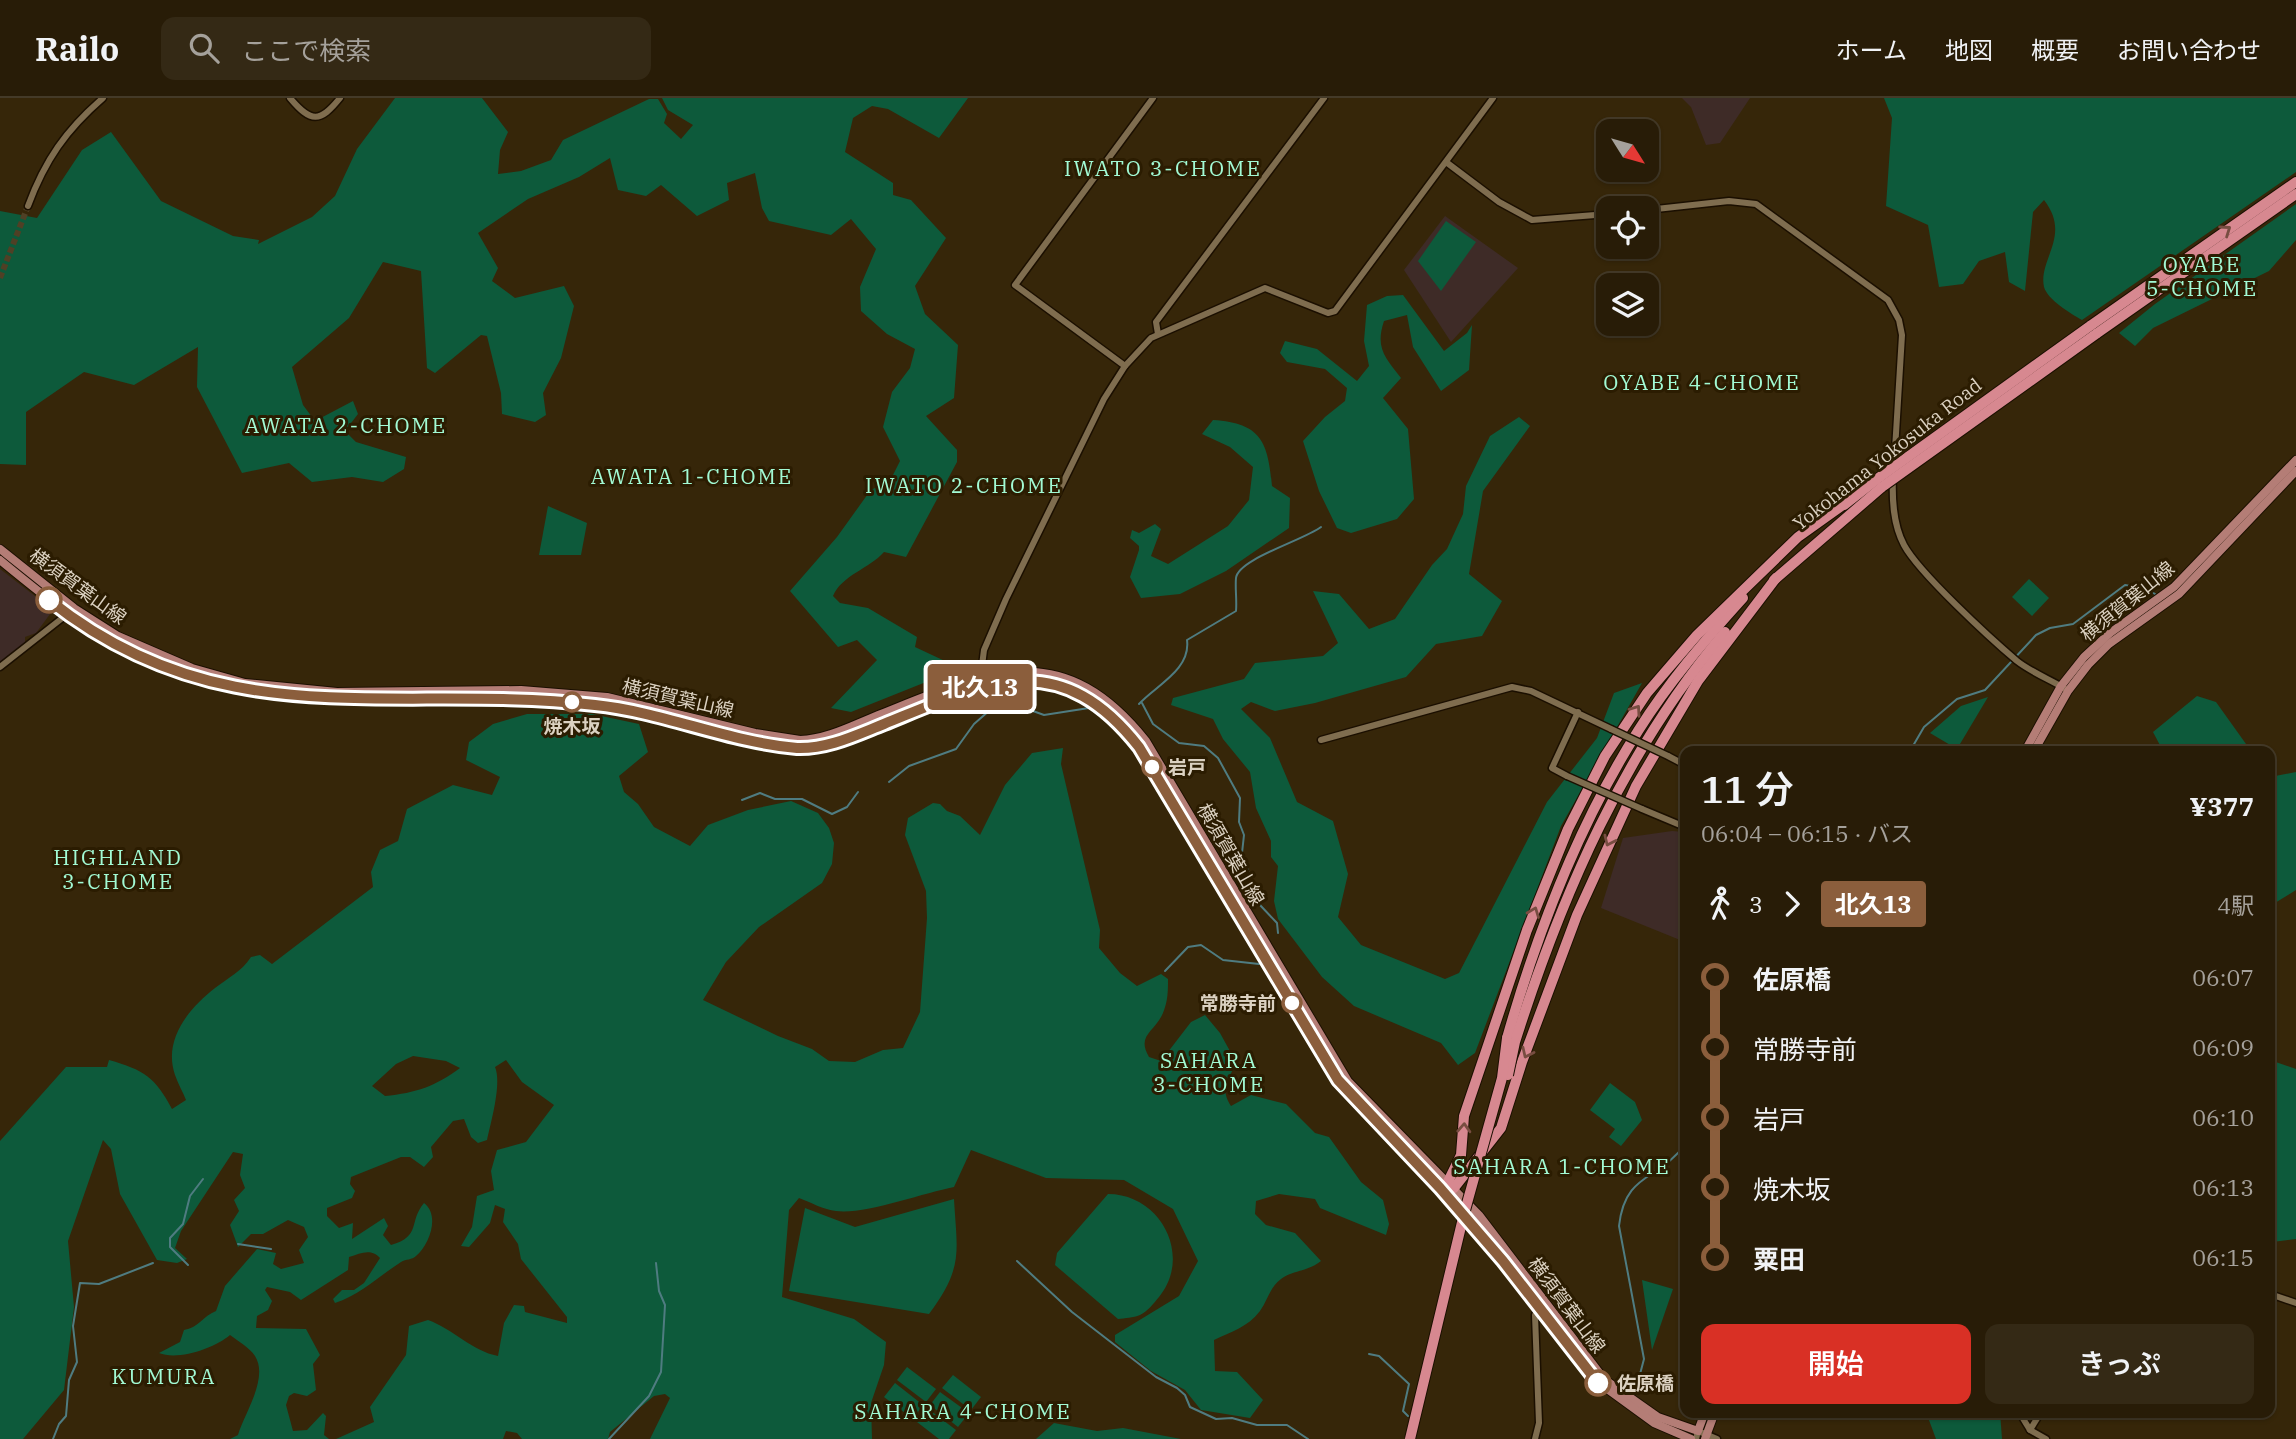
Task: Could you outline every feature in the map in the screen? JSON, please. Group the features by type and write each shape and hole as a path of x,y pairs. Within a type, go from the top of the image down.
{"highway":[{"name":"Yokohama Yokosuka Road","path":"1412,1439 1461,1225 1511,1040 1551,909 1585,830 1639,730 1688,660 1748,593 1847,502 1879,483 2296,182"},
{"name":"Yokohama Yokosuka Road","path":"2093,330 2296,194"},
{"name":"Yokohama Yokosuka Road","path":"1511,1040 1573,883 1627,771 1689,678 1733,623 1776,578 1879,483"},
{"path":"1448,1187 1461,1155 1464,1116 1527,930 1564,839 1605,757 1647,694 1690,642 1788,546 1847,502"},
{"path":"1448,1187 1501,1128 1522,1062 1577,915 1636,786 1698,681 1776,578"}],"main road":[{"name":"横須賀葉山線","path":"2028,746 2099,643 2174,587 2296,460"},
{"name":"横須賀葉山線","path":"2036,746 2065,689 2109,645 2179,594 2296,471"},
{"name":"横須賀葉山線","path":"0,549 71,611 118,636 165,658 209,674 254,684 337,692 521,690 585,695 800,740 826,736 980,677 1014,670 1052,675 1086,686 1126,717 1155,755 1343,1075 1360,1096 1493,1233 1604,1379 1658,1417 1699,1437"},
{"name":"横須賀葉山線","path":"0,560 142,658 187,676 235,689 305,698 518,700 598,705 797,748 831,745 980,687 1021,680 1058,686 1095,703 1124,729 1146,758 1338,1080 1448,1187 1580,1362 1605,1390 1654,1423 1699,1437"},
{"path":"1699,1437 1704,1418"},
{"path":"1699,1437 1711,1418"}],"street":[{"path":"28,205 52,151 78,120 103,98"},
{"path":"290,98 305,114 317,117 328,113 340,98"},
{"path":"1125,366 1015,285 1153,98"},
{"path":"1158,334 1156,322 1324,98"},
{"path":"980,687 984,650 1006,599 1104,399 1125,366 1145,342 1265,288 1332,313 1493,98"},
{"path":"1446,162 1499,202 1532,220 1596,215"},
{"path":"1659,209 1728,201 1756,204 1888,300 1899,320 1902,335 1892,500 1896,525 1904,546 1922,569 2015,658 2065,689"},
{"path":"0,667 71,611"},
{"path":"1321,740 1512,687 1531,691 1578,712 1680,762"},
{"path":"1578,712 1552,768 1680,825"},
{"path":"2275,1296 2296,1303"},
{"path":"1535,1439 1539,1423 1535,1315 1539,1307"},
{"path":"2023,1418 2031,1430 2046,1439"},
{"path":"2031,1430 2038,1418"},
{"path":"1699,1437 1717,1439"}],"shaded area":[{"path":"1682,98 1750,98 1720,143 1706,145 1691,107"},
{"path":"1445,216 1518,268 1451,342 1404,270"},
{"path":"0,569 53,610 36,633 25,637 25,643 0,662"},
{"path":"1680,832 1680,940 1601,908 1623,838"}],"green space":[{"path":"395,98 482,98 508,132 500,150 498,174 521,171 551,160 563,140 649,99 658,99 667,114 664,123 681,139 693,125 668,110 662,98 968,98 939,138 888,109 872,106 853,118 845,152 893,183 893,195 911,200 946,238 915,286 925,314 958,345 954,398 926,416 957,450 957,462 906,557 884,552 849,577 833,596 840,603 868,608 917,637 915,647 947,662 951,672 851,712 831,708 877,660 857,640 838,647 790,591 837,537 870,491 892,477 900,461 883,427 892,392 910,368 915,349 887,334 861,311 860,287 876,249 851,219 831,235 769,221 762,208 755,173 727,183 729,200 697,216 661,185 646,196 618,190 610,158 579,177 528,199 478,233 498,268 492,281 515,298 564,286 574,306 561,358 543,393 546,415 535,422 502,414 501,393 487,336 481,335 435,373 427,368 421,271 383,262 349,318 292,367 303,405 315,421 353,401 358,414 345,431 356,442 406,457 404,469 383,482 352,477 312,482 289,463 242,473 197,387 198,347 134,385 84,372 26,412 26,465 0,464 0,211 37,218 82,150 111,132 161,201 233,236 259,240 258,244 312,217 335,196 357,149"},
{"path":"1884,98 2296,98 2296,172 2082,320 2054,301 2044,287 2043,277 2055,236 2055,225 2044,200 2033,212 2025,291 2009,282 2005,252 1979,261 1963,284 1939,287 1928,225 1886,206 1892,118"},
{"path":"2296,204 2296,240 2269,271 2153,328 2135,346 2119,333 2155,304"},
{"path":"1446,221 1476,242 1441,291 1418,261"},
{"path":"1403,295 1444,351 1467,333 1472,325 1469,370 1441,391 1413,347 1407,315 1384,321 1381,330 1383,352 1401,378 1383,398 1408,429 1414,499 1397,519 1351,533 1337,528 1319,491 1303,441 1325,417 1345,401 1347,388 1325,369 1287,362 1280,353 1285,341 1317,349 1357,381 1369,366 1364,341 1367,305 1387,296"},
{"path":"1519,417 1530,426 1483,491 1469,574 1502,601 1482,636 1436,644 1406,677 1315,703 1275,711 1251,702 1241,709 1270,738 1297,802 1333,821 1348,874 1338,917 1361,945 1445,979 1459,973 1547,802 1597,738 1614,693 1642,683 1561,826 1475,1053 1458,1065 1441,1043 1354,1006 1322,977 1278,919 1274,901 1278,866 1271,857 1271,841 1256,808 1250,772 1223,739 1213,719 1171,705 1173,698 1244,679 1255,663 1323,656 1338,643 1313,591 1339,594 1369,629 1395,619 1432,565 1447,549 1463,514 1466,486 1490,436"},
{"path":"1213,420 1242,426 1259,438 1268,458 1272,486 1290,498 1289,528 1226,571 1180,594 1141,598 1130,577 1139,550 1139,546 1130,538 1132,530 1139,533 1155,524 1161,529 1151,556 1168,564 1228,526 1249,500 1253,467 1230,447 1202,434"},
{"path":"548,506 587,523 581,555 539,555"},
{"path":"2029,579 2049,598 2032,616 2012,597"},
{"path":"2197,696 2216,702 2247,746 2160,746 2153,732"},
{"path":"1988,697 1959,746 1952,746 1930,733 1961,706"},
{"path":"527,714 592,714 639,724 648,752 619,776 624,792 638,804 654,827 690,846 708,825 748,810 791,801 818,813 829,828 834,843 832,864 822,883 759,927 726,962 703,1000 812,1049 829,1061 855,1062 883,1050 903,1048 920,1012 927,918 926,891 905,835 908,818 933,803 940,804 947,811 960,816 980,835 1005,785 1032,753 1063,748 1061,764 1100,930 1099,948 1120,973 1137,986 1161,974 1168,979 1163,1013 1146,1038 1149,1057 1161,1061 1191,1022 1205,1015 1220,1033 1236,1062 1225,1089 1231,1106 1251,1095 1286,1104 1315,1133 1329,1137 1361,1182 1383,1200 1389,1224 1386,1235 1320,1208 1315,1199 1279,1194 1256,1201 1255,1214 1266,1225 1295,1233 1321,1261 1281,1279 1255,1317 1214,1340 1215,1371 1237,1372 1263,1400 1250,1418 1201,1410 1185,1390 1151,1371 1115,1342 1115,1335 1179,1296 1198,1261 1173,1209 1124,1180 1046,1178 971,1150 954,1187 877,1207 848,1211 827,1209 799,1198 789,1210 782,1297 854,1319 886,1342 884,1365 871,1403 872,1439 650,1439 670,1398 665,1394 654,1396 610,1432 608,1439 522,1439 517,1433 506,1431 503,1439 336,1439 374,1422 370,1407 406,1355 409,1326 428,1320 480,1350 498,1356 504,1323 514,1305 524,1306 525,1312 567,1323 567,1317 521,1259 518,1244 503,1222 505,1209 495,1205 490,1223 469,1247 461,1246 472,1227 477,1196 494,1190 491,1171 497,1150 526,1142 554,1105 522,1082 506,1060 495,1067 497,1092 487,1140 478,1143 471,1137 464,1119 453,1121 431,1147 433,1157 424,1167 410,1157 401,1157 351,1177 350,1184 355,1191 352,1198 327,1208 327,1216 339,1228 353,1223 352,1239 384,1218 388,1226 383,1235 391,1245 411,1233 424,1203 431,1215 431,1230 416,1256 401,1262 361,1290 335,1303 333,1299 342,1290 354,1290 364,1283 380,1258 377,1255 369,1252 349,1257 348,1270 301,1300 290,1292 267,1287 265,1290 272,1301 268,1310 257,1316 256,1328 306,1329 320,1355 313,1364 316,1390 307,1396 294,1393 289,1396 286,1405 293,1431 307,1430 323,1413 326,1416 324,1435 329,1439 230,1439 238,1435 254,1396 259,1365 247,1347 230,1335 196,1352 176,1355 159,1353 180,1342 184,1330 216,1311 225,1286 257,1249 276,1253 273,1264 281,1269 304,1263 299,1250 308,1237 304,1227 288,1220 263,1234 251,1234 238,1247 230,1225 239,1211 234,1200 245,1188 240,1175 243,1154 233,1152 181,1231 175,1248 187,1259 177,1263 157,1260 120,1194 111,1149 103,1140 68,1241 74,1307 64,1390 23,1439 0,1439 0,1141 66,1067 107,1067 109,1060 147,1076 160,1089 172,1109 186,1100 176,1078 172,1050 180,1026 187,1016 205,996 239,970 251,957 260,955 272,964 373,887 371,872 380,850 398,841 407,809 453,785 492,795 500,777 466,760 469,742 493,724","holes":["413,1056 446,1061 460,1068 425,1088 385,1096 372,1086 396,1064"]},
{"path":"2296,772 2296,890 2275,903 2275,776"},
{"path":"2275,1062 2296,1069 2296,1239 2275,1242"},
{"path":"1610,1083 1635,1102 1642,1120 1621,1146 1609,1137 1615,1129 1590,1110"},
{"path":"1108,1194 1127,1197 1143,1204 1166,1230 1172,1246 1173,1263 1169,1281 1150,1307 1135,1317 1118,1319 1055,1265 1057,1253"},
{"path":"954,1199 956,1259 948,1284 929,1314 789,1291 805,1208 855,1227"},
{"path":"1642,1280 1673,1289 1652,1350"},
{"path":"907,1367 936,1389 926,1402 897,1380"},
{"path":"953,1375 981,1397 971,1410 942,1388"},
{"path":"895,1383 923,1405 913,1419 884,1397"},
{"path":"940,1392 969,1413 958,1427 930,1405"},
{"path":"927,1408 956,1430 949,1439 939,1439 917,1422"},
{"path":"1928,1418 2000,1418 2002,1439 1936,1439"},
{"path":"1054,1423 1097,1431 1123,1428 1181,1439 1036,1439"}],"waterway":[{"path":"1139,704 1178,669 1187,651 1187,640 1236,611 1236,578 1240,571 1259,557 1321,527"},
{"path":"1913,746 1924,727 1957,699 1985,690 2036,635 2050,628 2073,624 2125,585 2147,589 2155,594"},
{"path":"889,782 909,766 956,749 974,724 998,703 1008,702 1044,715 1089,708"},
{"path":"1142,703 1153,724 1179,743 1204,746 1218,758 1240,798 1239,822 1244,835 1242,853 1259,904 1277,923 1278,933"},
{"path":"742,800 760,793 775,799 802,799 832,814 847,807 858,792"},
{"path":"1165,971 1188,947 1201,945 1223,960 1259,964"},
{"path":"1635,1393 1644,1359 1619,1226 1628,1195 1680,1150"},
{"path":"188,1265 170,1247 170,1238 183,1224 190,1196 203,1179"},
{"path":"238,1244 271,1249"},
{"path":"1017,1261 1072,1312 1156,1377 1177,1388 1185,1395 1190,1407 1216,1419 1232,1418 1257,1425 1287,1425 1308,1439"},
{"path":"53,1439 59,1424 66,1416 69,1380 77,1362 73,1326 80,1283 99,1284 153,1263"},
{"path":"609,1439 649,1396 661,1372 665,1305 659,1291 656,1263"},
{"path":"1369,1354 1379,1356 1409,1384 1403,1411 1408,1416"}],"tunnel":[{"path":"0,278 28,206"}],"bus line":[{"name":"北久13","path":"49,600 67,614 142,658 187,676 235,689 305,698 518,700 598,705 763,743 797,748 831,745 993,682 1021,680 1076,692 1107,712 1139,747 1343,1087 1440,1188 1503,1261 1598,1383"}],"place":[{"name":"焼木坂","path":"572,702"},
{"name":"岩戸","path":"1152,767"},
{"name":"常勝寺前","path":"1292,1003"},
{"name":"佐原橋","path":"1598,1383"}],"district":[{"name":"IWATO 3-CHOME","path":"1163,169"},
{"name":"OYABE 5-CHOME","path":"2202,277"},
{"name":"OYABE 4-CHOME","path":"1702,383"},
{"name":"AWATA 2-CHOME","path":"346,426"},
{"name":"AWATA 1-CHOME","path":"692,477"},
{"name":"IWATO 2-CHOME","path":"964,486"},
{"name":"HIGHLAND 3-CHOME","path":"118,870"},
{"name":"SAHARA 3-CHOME","path":"1209,1073"},
{"name":"SAHARA 1-CHOME","path":"1562,1167"},
{"name":"KUMURA","path":"164,1377"},
{"name":"SAHARA 4-CHOME","path":"963,1412"}]}
